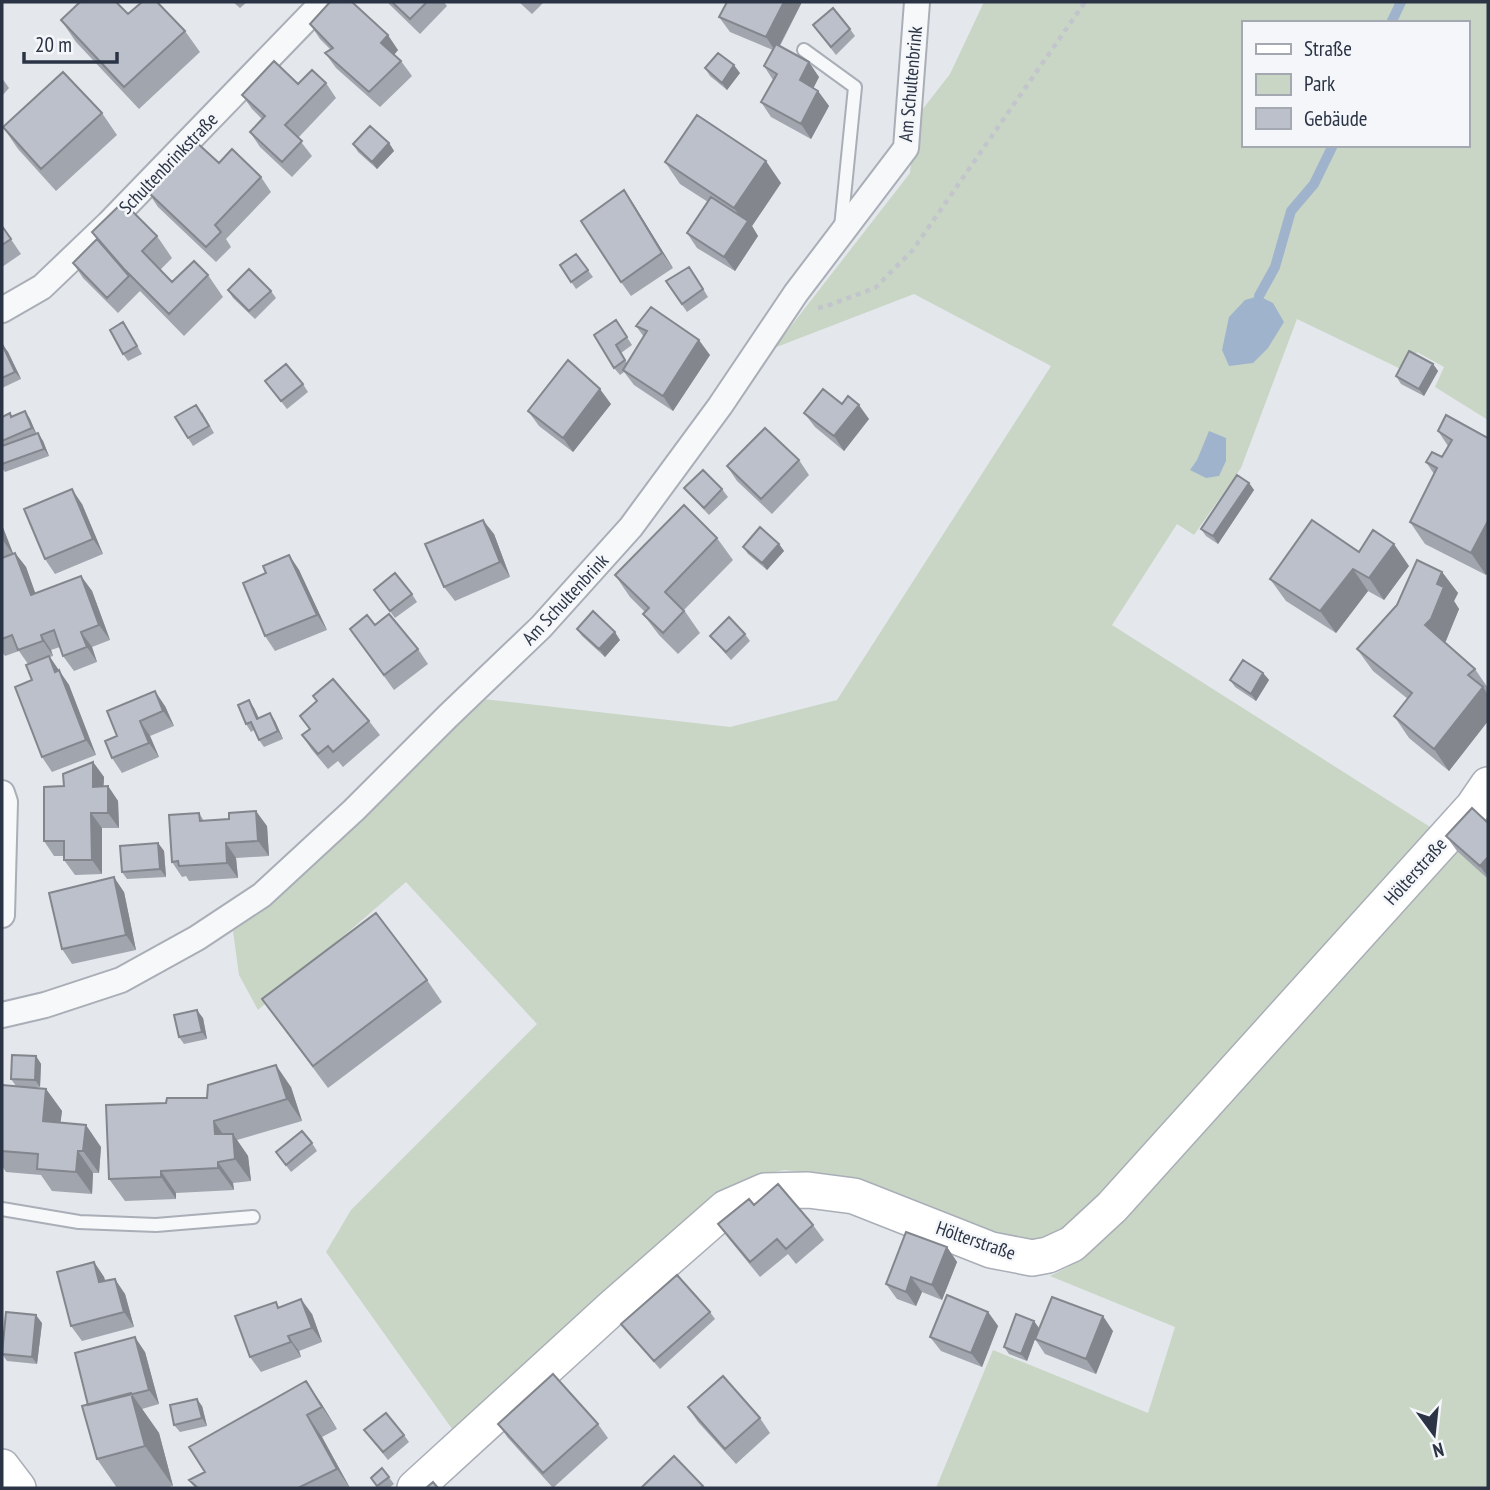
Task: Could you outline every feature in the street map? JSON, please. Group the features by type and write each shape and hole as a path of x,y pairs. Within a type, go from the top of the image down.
{"street":[{"name":"Schultenbrinkstraße","path":"2,310 42,287 109,223 323,2"},
{"name":"Am Schultenbrink","path":"2,1015 45,1005 121,980 197,938 262,895 354,810 541,627 631,527 720,406 781,315 905,148 917,2"},
{"name":"Hölterstraße","path":"415,1488 715,1217 765,1191 808,1190 854,1196 991,1250 1032,1258 1048,1255 1072,1244 1112,1207 1208,1102 1303,993 1473,807 1488,785"},
{"path":"2,793 5,803 2,915"},
{"path":"2,1467 18,1488"}],"lane":[{"path":"804,50 855,87 841,234"},
{"path":"2,1209 79,1222 156,1225 253,1217"}],"path":[{"path":"781,315 827,306 875,288 912,251 1085,2"}],"green space":[{"path":"984,2 1488,2 1488,420 1435,387 1444,367 1417,352 1407,372 1297,319 1241,468 1194,535 1177,524 1112,625 1438,832 1140,1168 1053,1239 1021,1243 827,1175 784,1170 745,1179 701,1211 455,1433 326,1252 351,1210 537,1024 406,882 258,1010 239,975 233,931 270,906 483,699 730,727 837,700 1051,366 914,294 774,348 910,173 915,119 950,74"},
{"path":"1488,807 1488,1488 936,1488 993,1350 1148,1413 1175,1327 1050,1276 1068,1267 1120,1223"}],"water":[{"path":"1259,296 1273,303 1284,322 1268,348 1253,363 1229,366 1222,350 1229,317 1245,300"},
{"path":"1209,431 1226,438 1226,461 1219,476 1206,478 1190,470"}],"building":[{"path":"80,2 116,2 128,14 142,2 157,2 185,31 124,87 61,20"},
{"path":"330,2 352,2 388,35 381,43 401,61 369,92 325,53 333,48 310,24"},
{"path":"392,2 427,2 410,19"},
{"path":"727,2 784,2 766,37 719,17"},
{"path":"833,8 850,29 831,47 813,25"},
{"path":"776,44 809,62 800,80 818,91 801,124 761,102 777,74 764,66"},
{"path":"718,53 734,65 722,83 705,68"},
{"path":"274,61 298,84 312,70 326,83 285,125 302,141 282,162 250,132 265,116 242,95"},
{"path":"63,72 102,113 41,169 3,127"},
{"path":"697,115 766,161 734,208 665,162"},
{"path":"370,126 389,143 372,162 353,144"},
{"path":"196,142 219,163 232,149 261,177 215,225 221,232 206,247 148,192"},
{"path":"624,190 662,253 621,282 581,221"},
{"path":"711,197 748,221 724,257 687,233"},
{"path":"123,202 157,236 142,251 172,282 194,261 208,275 169,314 92,232"},
{"path":"2,226 11,239 2,245"},
{"path":"97,239 129,276 107,298 73,263"},
{"path":"576,254 588,270 571,282 560,265"},
{"path":"689,267 703,289 682,304 666,281"},
{"path":"249,269 271,291 249,311 228,290"},
{"path":"651,307 699,340 663,396 623,370 647,331 636,326"},
{"path":"616,320 627,337 616,345 625,360 614,368 594,335"},
{"path":"123,322 137,346 123,354 110,330"},
{"path":"2,344 15,372 2,378"},
{"path":"1409,351 1433,364 1419,389 1396,376"},
{"path":"568,360 600,389 563,438 528,411"},
{"path":"286,364 303,384 281,401 265,381"},
{"path":"823,389 842,404 848,396 859,405 834,436 804,413"},
{"path":"196,405 209,426 188,438 175,417"},
{"path":"25,411 32,428 2,441 2,417 10,413 11,417"},
{"path":"1446,415 1488,438 1488,521 1471,553 1410,522 1437,468 1426,462 1432,452 1442,457 1452,440 1438,431"},
{"path":"765,428 799,460 761,499 727,466"},
{"path":"38,433 44,449 2,464 2,446"},
{"path":"703,470 722,489 704,508 684,488"},
{"path":"1237,475 1249,483 1213,536 1201,529"},
{"path":"72,489 93,539 45,559 24,509"},
{"path":"684,505 717,538 665,592 684,611 663,633 643,614 649,608 615,575"},
{"path":"483,520 500,562 444,587 425,544"},
{"path":"1312,520 1359,552 1373,530 1394,544 1369,578 1353,569 1320,611 1270,579"},
{"path":"760,527 779,544 762,563 743,547"},
{"path":"15,553 31,595 81,576 99,625 81,632 87,647 63,656 54,630 41,635 43,641 18,650 12,635 2,639 2,558"},
{"path":"289,555 317,615 265,636 243,583 266,573 263,566"},
{"path":"1417,560 1442,572 1437,584 1444,587 1431,619 1425,625 1475,669 1468,675 1483,687 1434,749 1394,716 1412,693 1357,649 1397,605"},
{"path":"395,573 412,594 390,611 374,590"},
{"path":"593,611 615,632 599,649 577,629"},
{"path":"389,614 418,649 384,675 350,629 367,615 375,625"},
{"path":"729,617 745,634 726,652 710,636"},
{"path":"49,656 55,672 59,670 86,740 42,757 15,687 32,680 26,665"},
{"path":"1243,660 1263,673 1251,694 1230,680"},
{"path":"333,679 369,721 333,752 328,746 318,754 302,735 310,729 300,716 317,701 313,696"},
{"path":"155,691 163,711 140,721 149,743 112,758 105,741 117,736 107,711"},
{"path":"249,700 257,719 270,713 278,731 259,740 251,722 246,724 238,705"},
{"path":"93,762 93,787 108,786 108,813 91,813 92,860 64,860 64,841 44,841 44,787 64,786 63,774"},
{"path":"1472,808 1488,823 1488,857 1480,866 1446,836"},
{"path":"256,811 258,841 226,843 227,863 179,866 178,861 172,862 169,815 199,813 200,821 229,819 229,813"},
{"path":"158,843 160,869 122,872 120,846"},
{"path":"114,877 126,935 62,949 49,893"},
{"path":"376,913 427,980 313,1066 262,999"},
{"path":"197,1010 202,1032 179,1037 174,1015"},
{"path":"12,1055 36,1056 35,1080 11,1079"},
{"path":"276,1065 287,1099 214,1121 215,1134 233,1134 235,1159 218,1162 218,1168 161,1171 161,1177 109,1179 106,1105 166,1103 167,1098 207,1098 208,1085"},
{"path":"2,1085 46,1089 43,1121 86,1125 83,1151 78,1151 76,1172 37,1169 38,1154 2,1151"},
{"path":"302,1131 312,1143 286,1165 276,1152"},
{"path":"778,1184 813,1225 786,1249 777,1239 750,1262 718,1224 749,1199 754,1205"},
{"path":"906,1232 947,1247 932,1285 911,1277 906,1292 886,1284"},
{"path":"94,1262 99,1282 115,1279 124,1312 71,1326 57,1272"},
{"path":"677,1275 710,1312 654,1361 621,1324"},
{"path":"947,1295 988,1312 971,1353 930,1337"},
{"path":"1052,1297 1103,1316 1086,1359 1035,1339"},
{"path":"301,1299 312,1328 288,1336 291,1342 250,1357 235,1316 276,1302 278,1308"},
{"path":"6,1312 36,1315 32,1357 2,1354"},
{"path":"1016,1314 1034,1321 1021,1354 1004,1347"},
{"path":"135,1337 149,1390 88,1405 75,1353"},
{"path":"553,1374 598,1424 543,1473 498,1424"},
{"path":"723,1376 760,1418 725,1449 688,1407"},
{"path":"306,1381 322,1407 307,1415 337,1469 298,1488 198,1488 189,1480 205,1472 189,1447"},
{"path":"131,1393 145,1446 97,1459 82,1406"},
{"path":"197,1399 202,1418 174,1425 170,1405"},
{"path":"386,1413 404,1435 383,1452 364,1430"},
{"path":"674,1456 703,1486 641,1488"},
{"path":"382,1468 389,1477 377,1486 371,1478"},
{"path":"433,1482 438,1488 426,1488"}],"waterway":[{"path":"1392,21 1401,2"},
{"path":"1259,296 1275,267 1291,211 1314,184 1332,147"}]}
